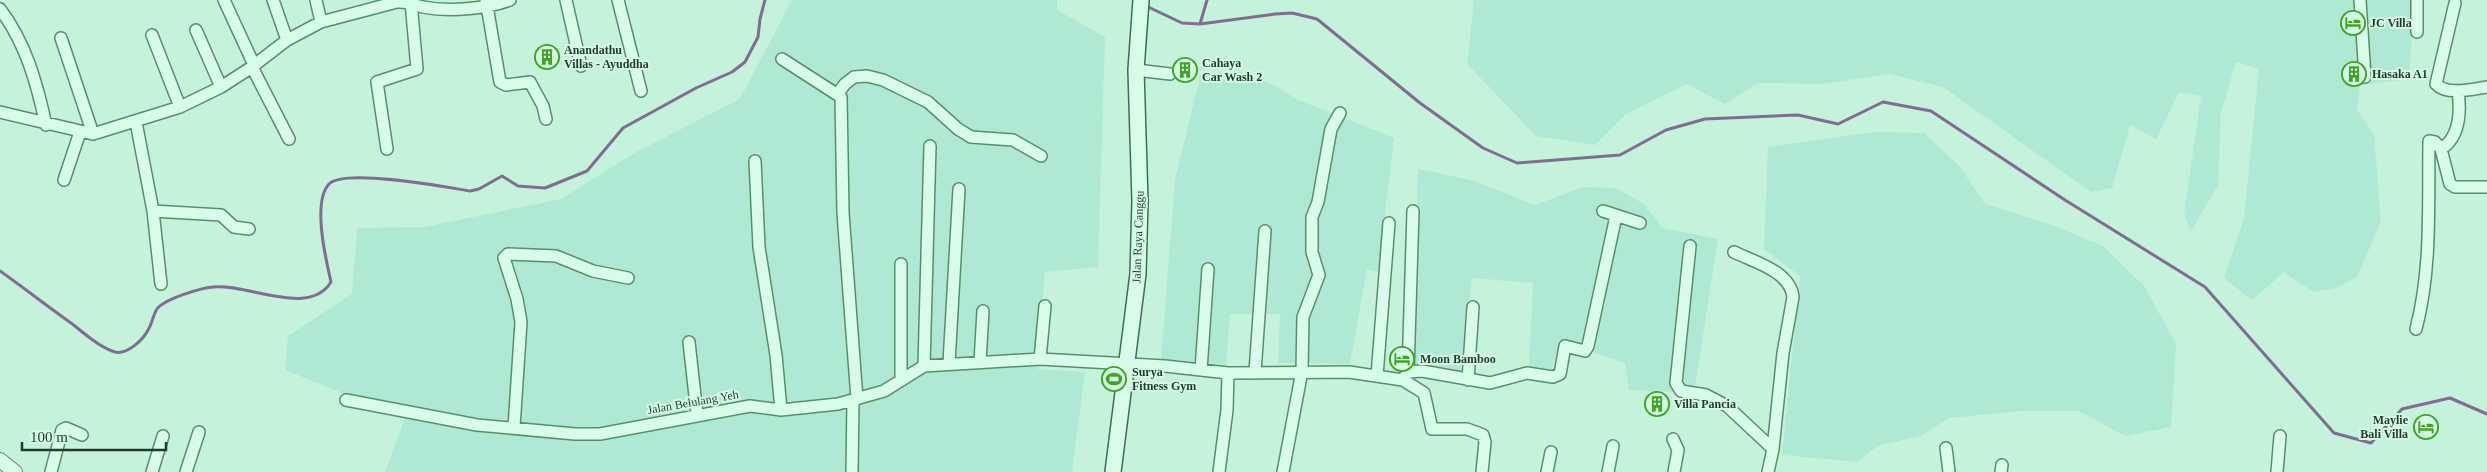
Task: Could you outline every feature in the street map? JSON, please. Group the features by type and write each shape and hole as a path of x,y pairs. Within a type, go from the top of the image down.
{"main road":[{"name":"Jalan Raya Canggu","path":"1113,472 1128,364 1140,239 1136,70 1141,0"}],"street":[{"path":"224,0 253,66 289,139"},
{"path":"273,0 287,40"},
{"path":"316,0 321,22"},
{"path":"0,112 46,125 93,134 180,107 222,87 287,40 321,22 358,10 408,1 431,7 510,0"},
{"path":"566,0 580,66"},
{"path":"618,0 641,91"},
{"path":"2360,0 2365,78"},
{"path":"2417,0 2417,32"},
{"path":"387,149 377,82 417,69 408,1"},
{"path":"486,3 500,82 506,85 530,82 543,106 546,118"},
{"path":"2455,3 2436,84 2442,88 2458,91 2487,87"},
{"path":"0,9 11,24 26,56 38,90 46,125"},
{"path":"196,30 222,87"},
{"path":"152,35 180,107"},
{"path":"61,38 93,134"},
{"path":"782,59 838,94 842,100 843,213 855,399 852,472"},
{"path":"1136,70 1170,74"},
{"path":"838,94 845,84 854,77 866,76 883,80 928,102 958,129 971,137 1013,140 1041,156"},
{"path":"2441,149 2450,143 2456,131 2458,91"},
{"path":"1283,472 1302,371 1303,317 1319,275 1312,252 1312,217 1318,202 1331,129 1340,113"},
{"path":"136,122 153,211 161,284"},
{"path":"64,180 80,132"},
{"path":"2416,330 2428,270 2429,141 2435,142 2441,149 2450,184 2456,187 2487,188"},
{"path":"924,366 930,146"},
{"path":"755,161 760,247 776,355 781,410"},
{"path":"950,363 959,189"},
{"path":"153,211 221,215 234,227 249,229"},
{"path":"1413,211 1406,376 1424,393 1432,429 1467,429 1483,435 1486,442 1482,472"},
{"path":"1603,211 1640,224"},
{"name":"Jalan Belulang Yeh","path":"346,400 477,425 575,434 600,434 697,414 750,406 781,410 838,404 884,391 924,366 950,363 1040,359 1128,364 1228,373 1302,371 1377,376 1406,376 1422,371 1490,383 1527,373 1553,377 1560,374 1565,346 1585,351 1588,346 1616,216"},
{"path":"1377,376 1389,223"},
{"path":"1255,372 1265,230"},
{"path":"1690,246 1676,382 1681,391 1706,395 1727,406 1773,449"},
{"path":"514,427 521,322 517,300 504,258 508,254 517,252 556,256 593,271 628,278"},
{"path":"1734,252 1779,274 1792,287 1773,449 1768,472"},
{"path":"900,264 901,380"},
{"path":"1201,370 1208,269"},
{"path":"1040,359 1045,306"},
{"path":"1468,380 1473,307"},
{"path":"980,362 983,311"},
{"path":"689,342 697,414"},
{"path":"1218,472 1226,410 1228,373"},
{"path":"51,472 62,430 66,428 82,435"},
{"path":"186,472 199,432"},
{"path":"152,472 163,436"},
{"path":"2277,472 2280,436"},
{"path":"1673,439 1678,450 1674,472"},
{"path":"1608,472 1613,446"},
{"path":"1946,448 1950,472"},
{"path":"1547,472 1550,452"},
{"path":"0,460 15,472"}],"green space":[{"path":"792,0 1057,0 1057,10 1105,37 1098,267 1045,272 1038,369 1085,372 1072,472 385,472 405,418 285,370 288,336 352,294 357,228 424,227 561,199 636,152 740,99"},
{"path":"1474,0 2414,0 2409,79 2360,85 2357,110 2374,135 2381,221 2357,277 2336,288 2313,292 2284,272 2252,300 2224,278 2244,218 2259,69 2236,62 2221,112 2218,185 2191,231 2184,214 2201,96 2179,92 2156,139 2130,125 2112,188 2091,192 1943,87 1889,74 1822,84 1758,83 1725,104 1687,84 1626,114 1595,145 1536,136 1467,64"},
{"path":"1242,72 1276,86 1296,99 1394,138 1378,272 1367,269 1350,364 1278,363 1280,314 1230,314 1226,365 1161,359 1175,180 1201,73"},
{"path":"1875,132 1924,133 1960,167 1985,204 2052,225 2103,246 2144,286 2176,344 2171,427 2125,436 2079,411 2022,411 1948,418 1921,436 1879,445 1857,462 1782,455 1800,276 1764,249 1768,147"},
{"path":"1418,169 1475,181 1535,205 1583,187 1616,188 1644,204 1662,228 1718,239 1694,393 1629,390 1625,363 1560,341 1551,370 1529,366 1533,283 1472,278 1460,373 1413,365"}],"waterway":[{"path":"0,271 103,347 115,352 125,351 139,342 146,334 157,309 161,305 200,289 227,287 276,296 308,297 321,292 331,282 321,217 321,204 324,192 329,184 338,180 374,178 470,191 479,189 502,176 518,186 545,188 587,171 623,128 696,88 732,72 745,62 758,37 765,0"},
{"path":"1200,24 1207,0"},
{"path":"1144,5 1182,23 1200,24 1292,13 1317,19 1420,103 1483,148 1517,163 1620,155 1666,130 1705,119 1798,115 1838,124 1883,102 1931,111 2065,200 2205,287 2334,433 2371,443 2402,409 2450,398 2487,414"}],"place":[{"name":"JC Villa","path":"2353,23"},
{"name":"Anandathu Villas - Ayuddha","path":"547,57"},
{"name":"Cahaya Car Wash 2","path":"1185,70"},
{"name":"Hasaka A1","path":"2354,74"},
{"name":"Moon Bamboo","path":"1402,359"},
{"name":"Surya Fitness Gym","path":"1114,379"},
{"name":"Villa Pancia","path":"1657,404"},
{"name":"Maylie Bali Villa","path":"2426,427"}]}
